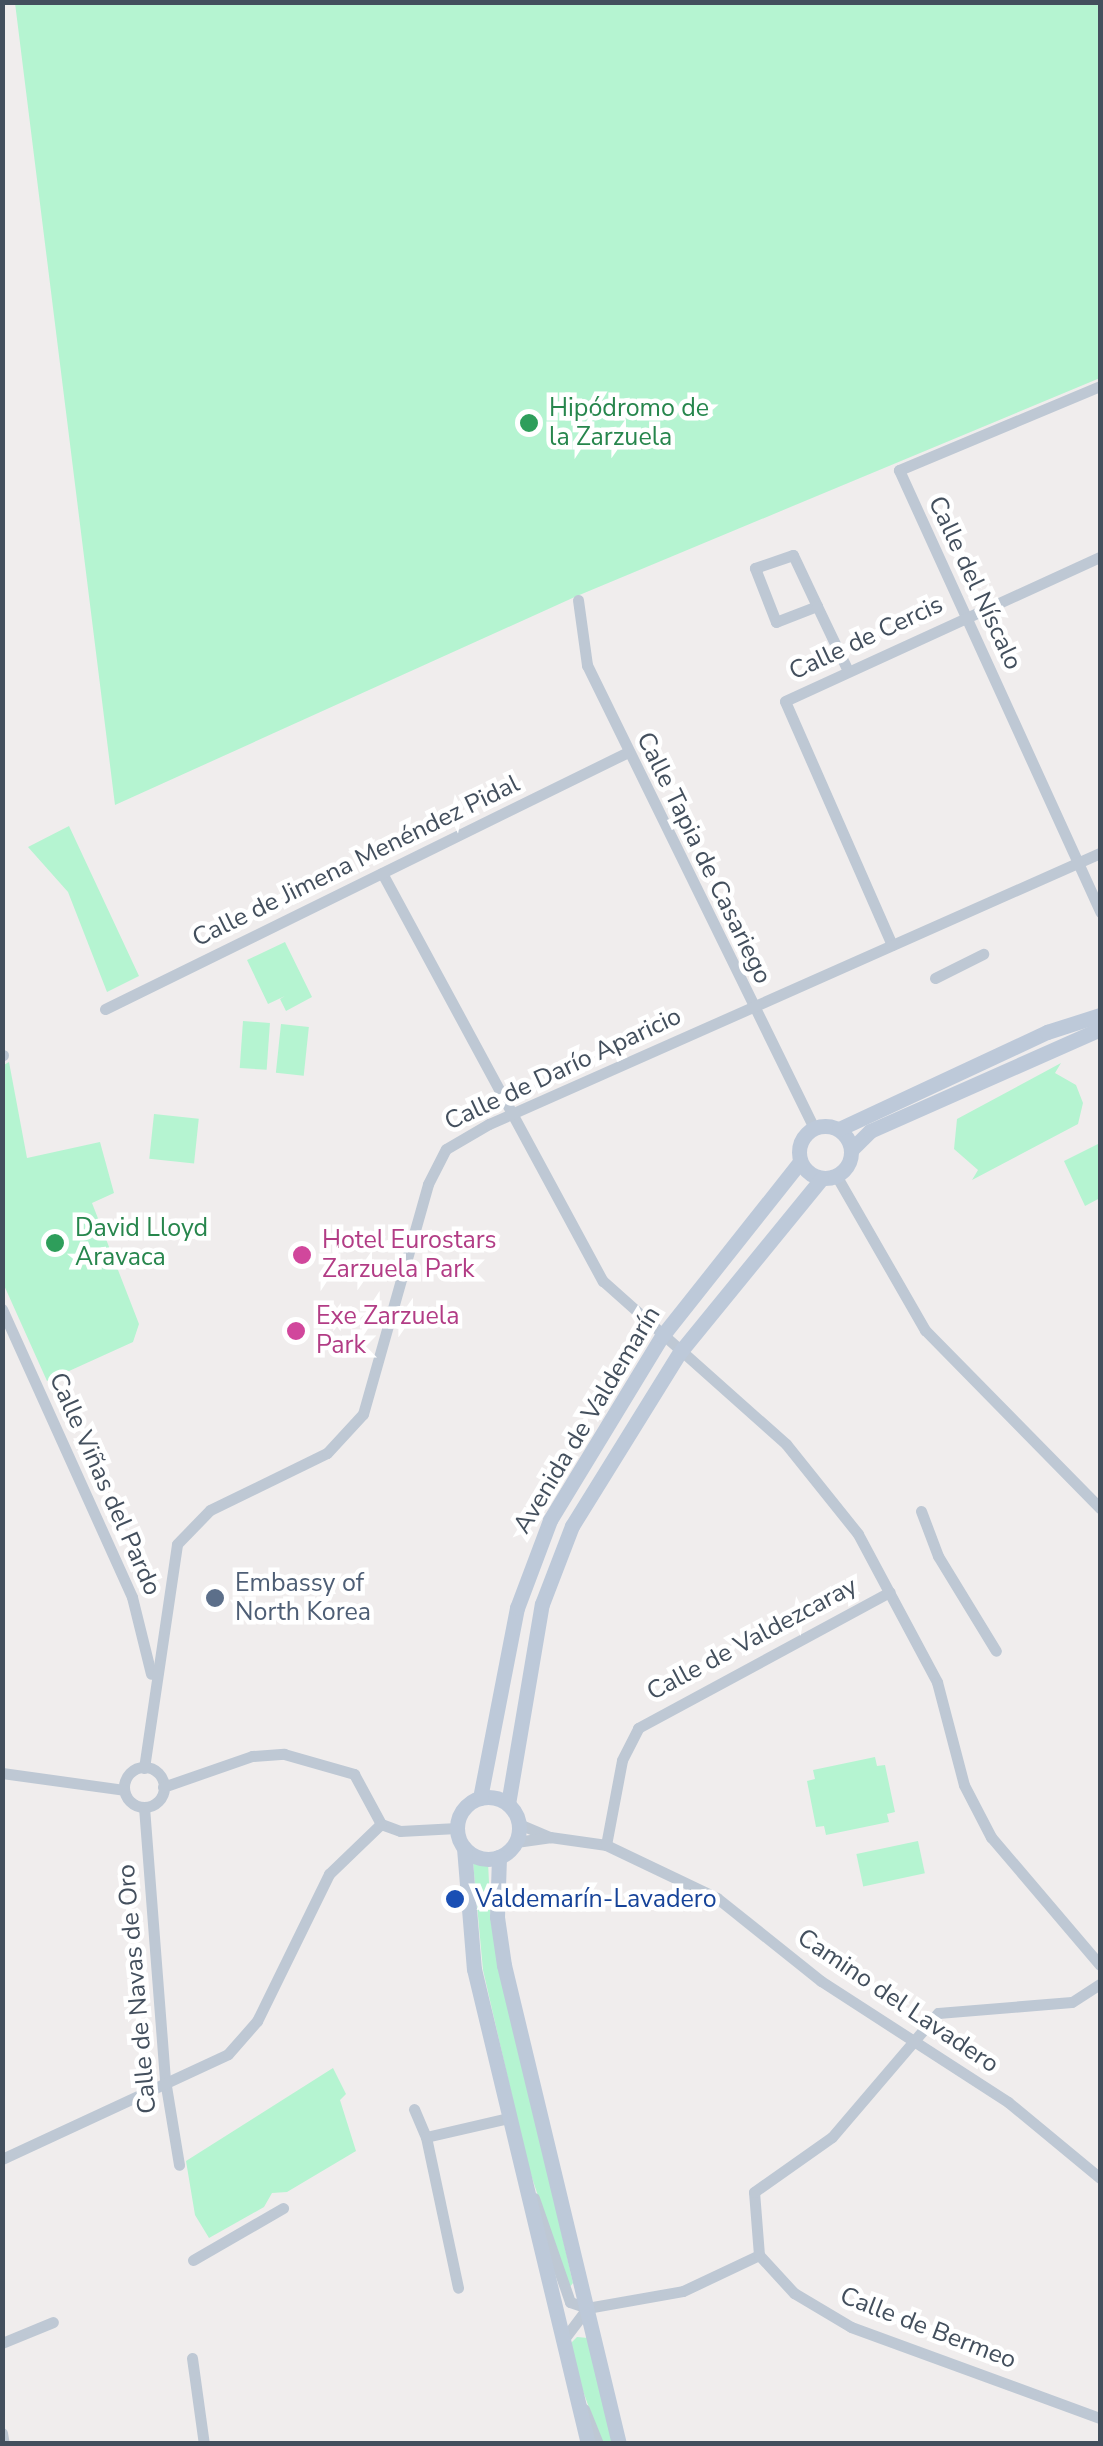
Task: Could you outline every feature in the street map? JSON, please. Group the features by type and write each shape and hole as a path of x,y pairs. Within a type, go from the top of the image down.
{"street":[{"name":"Calle del Níscalo","path":"1100,386 899,470 1100,912"},
{"path":"817,606 776,622 755,568 793,555 847,669"},
{"name":"Calle de Cercis","path":"892,945 788,713 786,700 795,692 1100,557"},
{"name":"Calle Tapia de Casariego","path":"578,600 587,666 626,753 814,1128"},
{"name":"Calle de Jimena Menéndez Pidal","path":"104,1009 626,753"},
{"name":"Calle de Darío Aparicio","path":"144,1768 152,1681 171,1558 196,1519 327,1453 364,1414 436,1161 455,1140 1100,853"},
{"path":"382,873 508,1116 603,1282 786,1444 858,1534 937,1682 964,1785 992,1837 1100,1966"},
{"path":"936,978 984,954"},
{"path":"1100,1015 1047,1032 839,1129 814,1128 802,1139 800,1162 829,1178 925,1330 1100,1508"},
{"path":"829,1178 847,1168 852,1149 870,1131 1100,1028"},
{"path":"839,1129 852,1149"},
{"name":"Avenida de Valdemarín","path":"480,1798 517,1608 536,1550 662,1336 800,1162"},
{"name":"Avenida de Valdemarín","path":"508,1804 532,1652 556,1560 680,1352 829,1178"},
{"name":"Calle Viñas del Pardo","path":"2,1309 144,1627 152,1681"},
{"path":"921,1511 938,1556 996,1651"},
{"name":"Calle de Valdezcaray","path":"606,1845 622,1760 638,1728 890,1592"},
{"path":"138,1613 165,1611"},
{"path":"144,1627 162,1628"},
{"path":"2,1772 124,1790 144,1807 156,1802 163,1788 252,1756 310,1758 354,1774 381,1824 400,1830 457,1828"},
{"path":"124,1790 127,1776 144,1768 157,1772 163,1788"},
{"path":"464,1848 478,1858 499,1857 516,1842 519,1824 508,1804 480,1798 464,1808 457,1828 464,1848 474,1969 588,2444"},
{"name":"Calle de Navas de Oro","path":"144,1807 165,2080 179,2166"},
{"path":"2,2159 228,2054 258,2021 330,1874 381,1824"},
{"name":"Camino del Lavadero","path":"519,1824 550,1837 606,1845 718,1898 821,1982 1008,2102 1100,2178"},
{"name":"Camino del Lavadero","path":"516,1842 550,1837"},
{"path":"499,1857 497,1917 504,1966 619,2444"},
{"path":"522,2172 543,2217 562,2293 587,2308 702,2286 759,2255 754,2192 832,2136 938,2013 1072,2002 1100,1984"},
{"path":"414,2108 426,2137 458,2288"},
{"path":"426,2137 508,2118"},
{"path":"193,2260 282,2208"},
{"name":"Calle de Bermeo","path":"759,2255 803,2299 851,2326 1100,2418"},
{"path":"564,2339 587,2308"},
{"path":"2,2344 52,2322"},
{"path":"192,2358 204,2444"},
{"path":"577,2397 598,2444"},
{"path":"2,2433 4,2444"}],"green space":[{"name":"Hipódromo de la Zarzuela","path":"15,3 1100,3 1100,378 577,596 115,805"},
{"path":"69,826 139,976 107,992 68,892 28,847"},
{"path":"285,942 312,997 286,1011 280,999 285,996 268,1004 247,960"},
{"path":"243,1021 270,1023 267,1070 240,1068"},
{"path":"281,1024 309,1027 304,1076 276,1073"},
{"name":"David Lloyd Aravaca","path":"9,1062 27,1158 100,1142 114,1193 92,1203 139,1324 133,1342 47,1381 3,1283 2,1066"},
{"path":"1061,1063 1055,1073 1076,1085 1083,1103 1078,1124 972,1180 978,1170 954,1149 957,1119"},
{"path":"154,1114 199,1119 194,1163 149,1159"},
{"path":"1100,1143 1100,1198 1085,1206 1064,1161"},
{"path":"875,1757 877,1766 885,1765 895,1812 887,1814 889,1822 826,1835 824,1826 816,1827 807,1781 815,1779 813,1770"},
{"path":"918,1841 925,1873 863,1886 856,1854"},
{"path":"473,1862 488,1862 491,1923 573,2283 569,2288 528,2166 483,1970"},
{"path":"333,2068 346,2094 340,2100 356,2151 287,2192 272,2193 264,2207 209,2238 195,2215 186,2161"},
{"path":"577,2337 588,2338 613,2443 602,2443 580,2383 571,2343"}],"place":[{"name":"Hipódromo de la Zarzuela","path":"529,423"},
{"name":"David Lloyd Aravaca","path":"55,1243"},
{"name":"Hotel Eurostars Zarzuela Park","path":"302,1255"},
{"name":"Exe Zarzuela Park","path":"296,1331"},
{"name":"Embassy of North Korea","path":"215,1598"},
{"name":"Valdemarín-Lavadero","path":"455,1899"}]}
